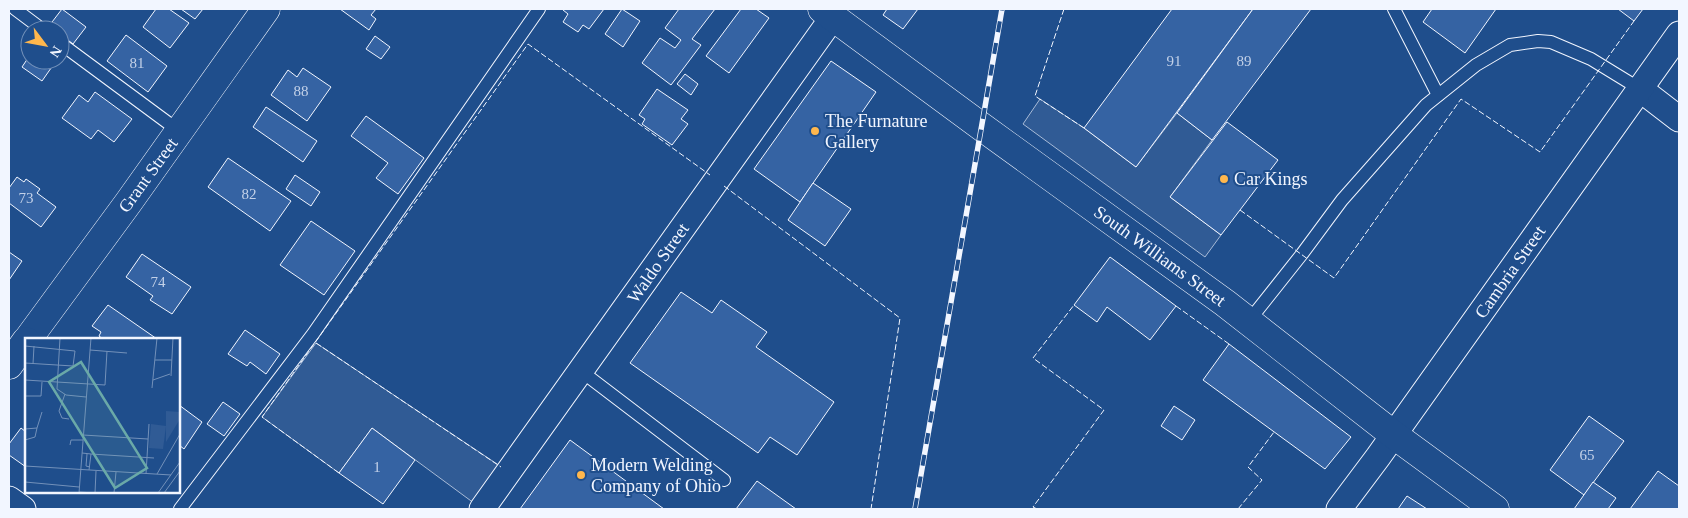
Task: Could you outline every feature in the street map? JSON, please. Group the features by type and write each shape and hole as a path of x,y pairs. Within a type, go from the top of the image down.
{"street":[{"name":"Grant Street","path":"28,338 128,203 266,9"},
{"name":"South Williams Street","path":"827,13 1226,303 1394,435 1495,509"},
{"name":"Waldo Street","path":"482,509 581,371 827,13"},
{"name":"Cambria Street","path":"1339,509 1394,435 1679,34"},
{"path":"1640,89 1679,118"},
{"name":"Grant Street","path":"9,365 25,343"},
{"path":"9,499 23,509"}],"lane":[{"path":"14,9 29,20"},
{"path":"180,509 313,334 539,9"},
{"path":"1394,9 1438,95"},
{"path":"1248,322 1342,200 1426,105 1476,66 1510,45 1538,41 1551,42 1571,49 1602,65 1640,89"},
{"path":"70,49 179,131"},
{"path":"581,371 724,480"}],"shaded area":[{"path":"1040,99 1084,128 1136,167 1177,113 1212,140 1170,197 1221,235 1205,257 1023,124"},
{"path":"316,343 509,472 482,509 372,428 339,473 262,417"}],"building":[{"path":"62,9 86,27 73,44 70,42 70,20 54,20"},
{"path":"156,9 169,9 189,23 170,48 143,27"},
{"path":"181,9 203,9 195,19"},
{"path":"340,9 376,9 371,15 376,19 369,30"},
{"path":"564,9 604,9 589,29 583,25 578,32 563,22 568,14"},
{"path":"622,9 640,21 623,47 605,34"},
{"path":"679,9 715,9 692,39 701,45 671,85 642,63 660,38 675,48 681,40 665,28"},
{"path":"741,9 756,9 769,18 729,73 706,56"},
{"path":"887,9 918,9 903,29 883,15"},
{"path":"1172,9 1253,9 1136,167 1084,128"},
{"path":"1253,9 1311,9 1212,140 1177,113"},
{"path":"1432,9 1496,9 1465,53 1423,22"},
{"path":"1618,9 1643,9 1634,21"},
{"path":"126,35 167,66 148,92 107,61"},
{"path":"375,36 390,47 381,59 366,49"},
{"name":"The Furnature Gallery","path":"831,61 876,92 800,202 754,169"},
{"path":"303,68 331,87 307,121 271,95 288,70 297,77"},
{"path":"26,70 50,70 42,81"},
{"path":"685,74 698,84 691,95 677,84"},
{"path":"657,89 688,110 681,119 688,124 672,145 642,124 645,119 639,115"},
{"path":"95,92 132,119 114,142 98,130 91,139 62,118 79,95 88,102"},
{"path":"266,107 317,141 303,162 253,127"},
{"path":"366,116 424,158 398,194 376,178 388,163 351,136"},
{"name":"Car Kings","path":"1227,122 1278,160 1221,235 1170,197"},
{"path":"228,158 291,201 270,231 208,187"},
{"path":"295,175 320,192 311,206 286,189"},
{"path":"17,177 24,182 26,179 40,189 37,193 56,207 41,227 9,203 9,188"},
{"path":"813,183 851,209 825,246 788,220"},
{"path":"311,221 355,251 324,295 280,265"},
{"path":"9,252 22,261 9,280"},
{"path":"142,254 191,287 172,314 150,300 153,296 126,277"},
{"path":"1110,257 1176,306 1150,340 1107,307 1097,322 1074,305"},
{"path":"681,292 712,313 721,300 767,332 756,347 834,402 797,455 770,437 758,453 630,363"},
{"path":"108,305 156,338 102,338 99,336 101,332 92,326"},
{"path":"245,330 280,354 266,374 250,362 247,366 228,354"},
{"path":"1229,344 1351,437 1325,469 1203,380"},
{"path":"223,402 240,414 224,436 207,424"},
{"path":"180,406 202,422 184,449 180,446"},
{"path":"1174,406 1195,420 1182,440 1161,426"},
{"path":"1589,416 1624,441 1584,495 1550,470"},
{"path":"21,428 25,431 25,466 9,455 9,444"},
{"path":"372,428 415,460 383,504 339,473"},
{"name":"Modern Welding Company of Ohio","path":"570,440 664,509 520,509"},
{"path":"1658,471 1679,486 1679,509 1630,509"},
{"name":"Modern Welding Company of Ohio","path":"757,481 796,509 736,509"},
{"path":"1593,482 1616,498 1608,509 1574,509"},
{"path":"1407,496 1427,509 1398,509"}],"railway":[{"path":"915,509 1002,9"}],"fence":[{"path":"1064,9 1035,96 1084,128"},
{"path":"1240,210 1334,278 1461,99 1540,152 1634,21"},
{"path":"339,473 262,417 528,44 710,175"},
{"path":"724,186 900,318 871,509"},
{"path":"1037,509 1033,507 1104,410 1033,358 1074,305"},
{"path":"1176,306 1229,344"},
{"path":"316,343 501,467"},
{"path":"1238,509 1262,480 1248,467 1274,432"}],"place":[{"name":"The Furnature Gallery","path":"815,131"},
{"name":"Car Kings","path":"1224,179"},
{"name":"Modern Welding Company of Ohio","path":"581,475"}]}
